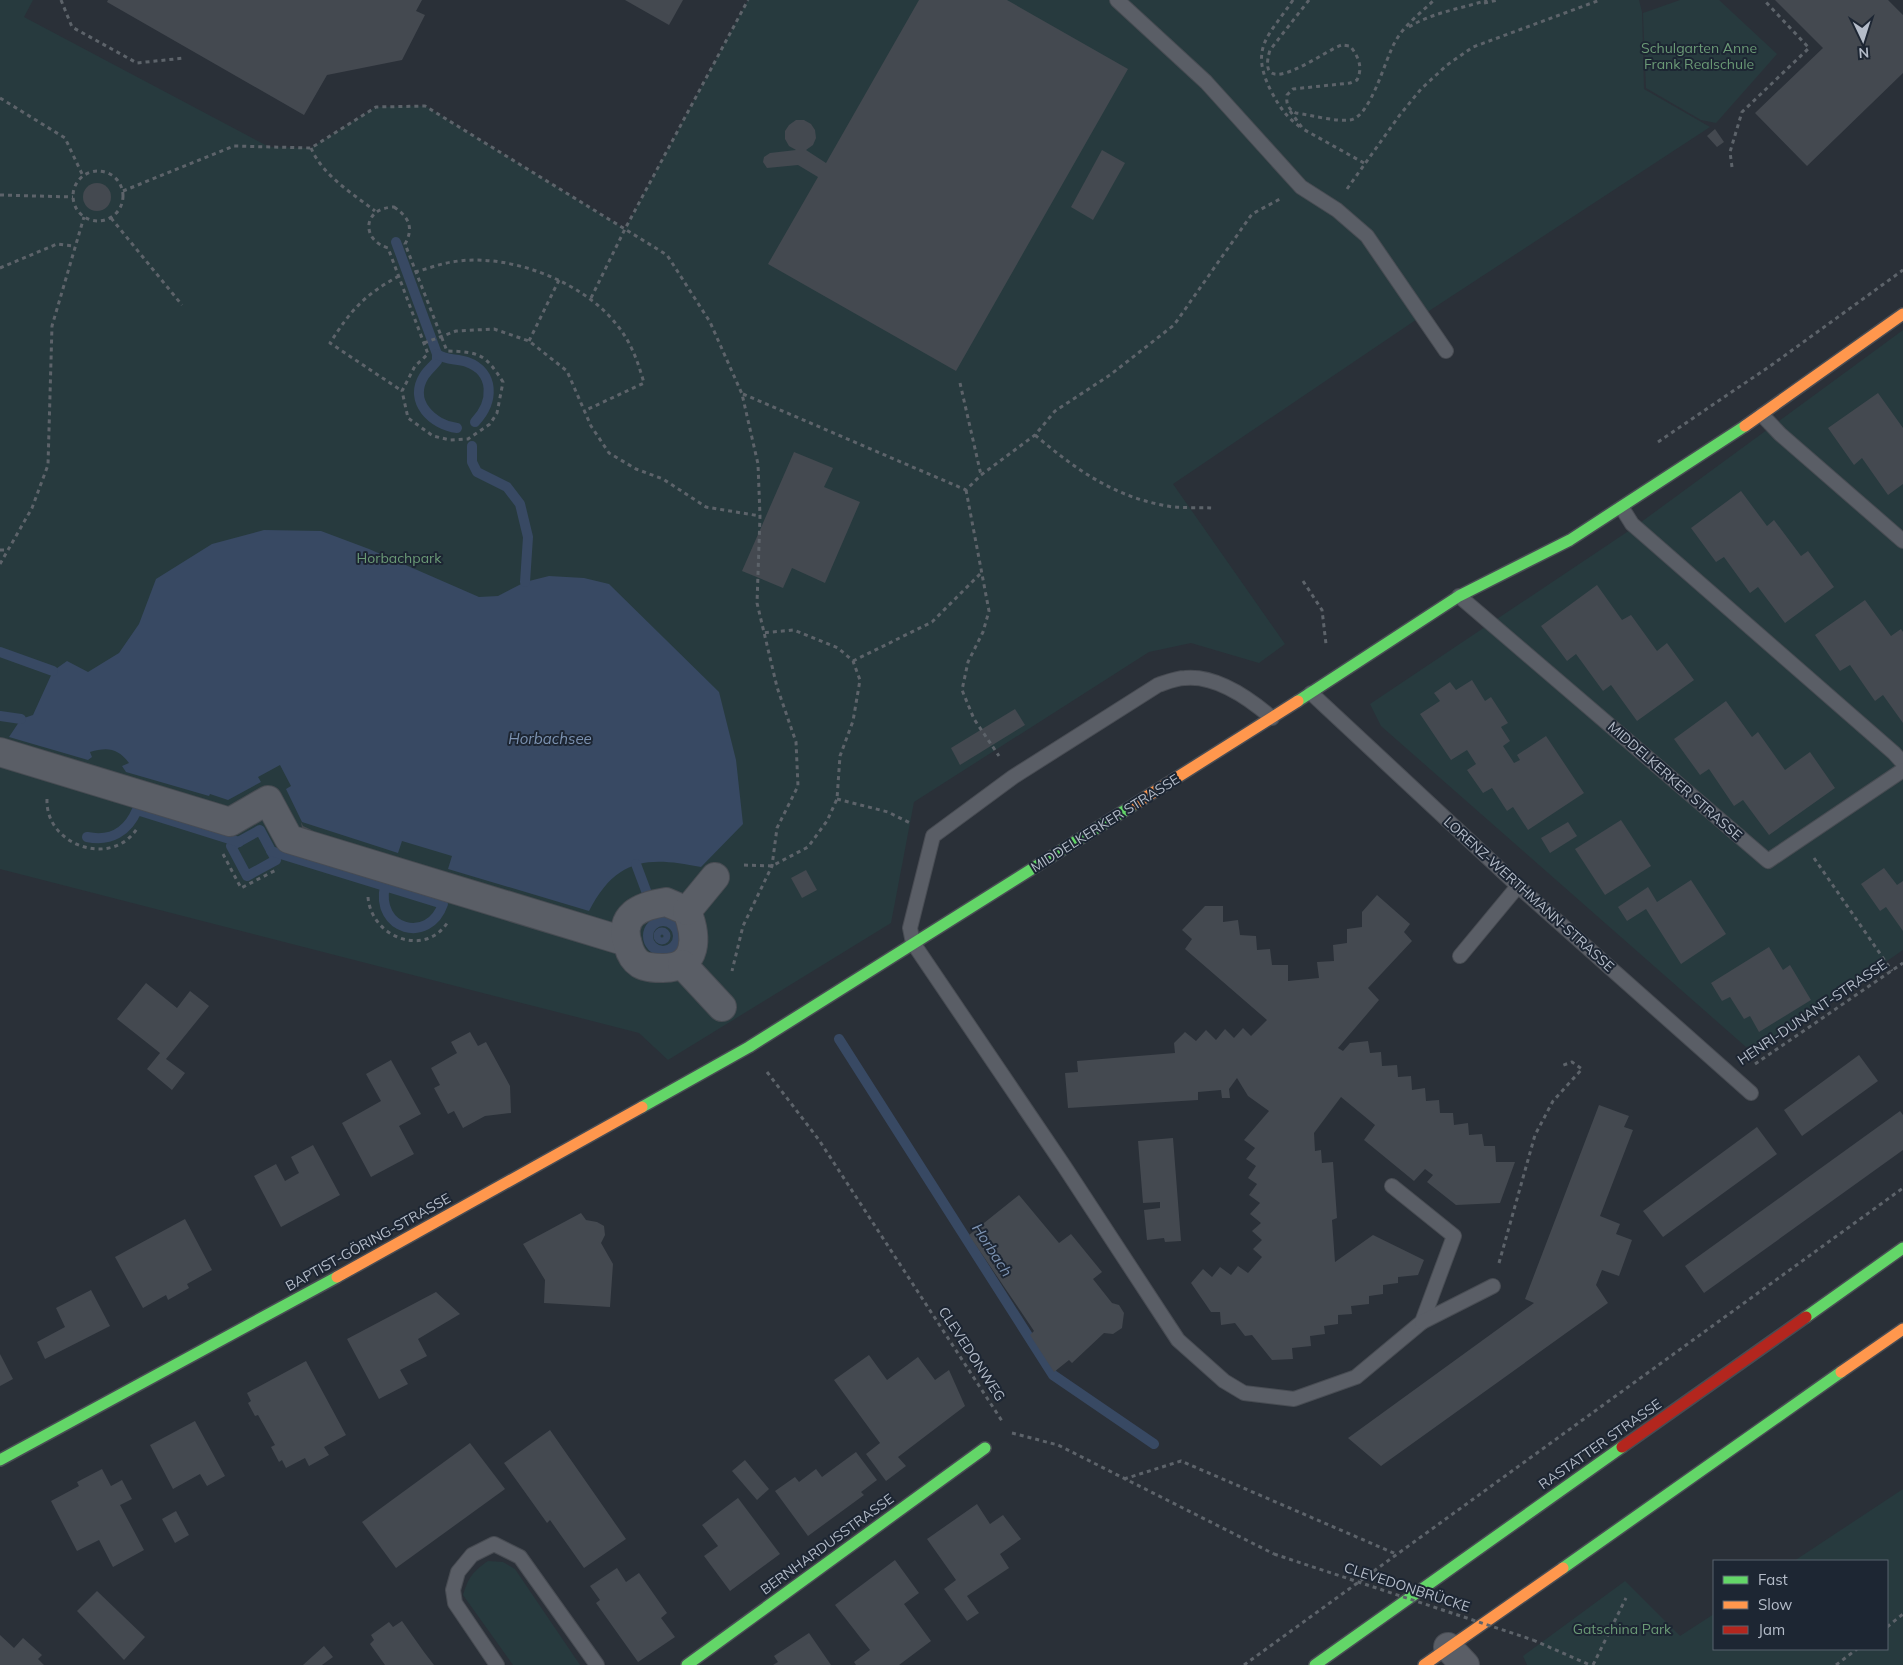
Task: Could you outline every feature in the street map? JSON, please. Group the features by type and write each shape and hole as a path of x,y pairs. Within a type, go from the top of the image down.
{"street":[{"name":"MIDDELKERKER STRASSE","path":"749,1047 1272,718 1458,596 1570,540 1622,508 1762,415 1903,314"},
{"path":"0,752 230,822 268,800 290,839 626,942"},
{"path":"687,911 715,877"},
{"path":"666,902 687,911 694,927 694,941 691,953 682,964 670,968 641,965 632,956 626,942 626,924 631,916 651,904 666,902"},
{"path":"682,964 722,1007"},
{"name":"BAPTIST-GÖRING-STRASSE","path":"0,1460 298,1299 749,1047"},
{"name":"RASTATTER STRASSE","path":"1315,1665 1903,1248"},
{"path":"1424,1665 1457,1656 1903,1329"},
{"name":"BERNHARDUSSTRASSE","path":"687,1665 985,1448"}],"lane":[{"path":"1117,0 1206,82 1301,187 1336,210 1367,236 1446,351"},
{"path":"1762,415 1780,434 1903,541"},
{"path":"1622,508 1632,524 1894,752 1903,763"},
{"name":"MIDDELKERKER STRASSE","path":"1458,596 1768,861 1903,770"},
{"path":"1272,718 1253,701 1209,680 1185,678 1158,685 1013,777 933,836 910,928 913,943 1064,1166 1178,1340 1224,1381 1244,1393 1294,1399 1356,1376 1422,1322 1493,1286"},
{"name":"LORENZ-WERTHMANN-STRASSE","path":"1311,693 1518,886 1751,1093"},
{"path":"1460,956 1518,886"},
{"path":"1392,1186 1454,1236 1422,1322"},
{"path":"497,1665 455,1603 453,1590 458,1572 472,1555 494,1544 520,1557 597,1665"}],"path":[{"path":"61,0 72,27 137,63 184,58"},
{"path":"592,298 626,229 748,0"},
{"path":"1293,0 1265,43 1260,64 1282,110 1290,120 1364,163"},
{"path":"1303,129 1286,102 1287,94 1293,89 1350,83 1357,80 1360,73 1355,53 1350,46 1343,45 1294,71 1282,75 1274,74 1270,69 1267,60 1270,50 1309,0"},
{"path":"1290,109 1296,113 1350,120 1359,116 1368,104 1395,42 1402,31 1434,0"},
{"path":"1468,7 1487,0"},
{"path":"1402,31 1422,19 1446,10 1498,0"},
{"path":"1336,210 1364,163 1421,89 1447,65 1474,47 1600,0"},
{"path":"1732,167 1730,152 1742,112 1809,48 1764,0"},
{"path":"0,98 65,138 83,176"},
{"path":"123,191 234,146 311,148 376,107 425,106 667,255 710,322 742,394 758,464 760,516 756,603 762,633 796,742 798,786 777,828 772,866 743,926 722,1007"},
{"path":"311,148 317,162 332,178 376,212"},
{"path":"90,172 107,172 114,177 123,191 121,206 111,218 98,222 84,218 78,212 73,197 77,182 90,172"},
{"path":"966,490 981,475 1035,435 1055,411 1110,375 1174,325 1252,214 1301,187"},
{"path":"0,195 73,197"},
{"path":"394,207 405,214 410,225 408,238 404,244 415,272 447,351 471,352 490,362 503,382 497,412 490,424 468,439 450,440 432,436 408,418 402,391 415,366 428,354 388,248 380,245 369,230 369,221 382,208 394,207"},
{"path":"0,564 32,508 48,465 52,326 74,246 84,218"},
{"path":"111,218 182,305"},
{"path":"0,268 57,244 74,246"},
{"path":"415,272 453,262 490,261 527,267 559,280 592,298 617,324 626,338 634,353 644,383 584,411"},
{"path":"399,276 376,288 351,312 330,343 402,391"},
{"path":"529,341 559,280"},
{"path":"424,343 456,331 494,329 529,341 567,371 591,426 609,453 636,469 663,478 706,507 760,516"},
{"path":"960,383 981,475"},
{"path":"742,394 966,490"},
{"path":"1035,435 1074,468 1115,491 1163,506 1212,508"},
{"path":"966,490 989,611 983,632 968,662 962,690 974,719 1013,777"},
{"path":"0,550 7,550"},
{"path":"853,662 932,622 981,573"},
{"path":"1303,581 1322,610 1328,654"},
{"path":"715,877 725,866 772,866 808,847 828,821 837,799 840,756 853,721 860,680 853,662 838,648 794,630 762,633"},
{"path":"54,768 47,795 46,810 52,823 63,837 91,850 105,849 122,844 140,823"},
{"path":"837,799 888,812 933,836"},
{"path":"1800,839 1892,971"},
{"path":"219,847 241,888 282,867"},
{"path":"368,888 369,907 377,923 388,934 403,941 418,941 435,935 445,927 454,910 460,892"},
{"name":"HENRI-DUNANT-STRASSE","path":"1734,1079 1903,963"},
{"name":"CLEVEDONWEG","path":"749,1047 819,1140 1004,1424"},
{"path":"1493,1286 1535,1135 1553,1101 1582,1069 1572,1062 1561,1066"},
{"path":"1244,1665 1903,1188"},
{"path":"1010,1433 1058,1445 1124,1479 1181,1461 1396,1554"},
{"name":"CLEVEDONBRÜCKE","path":"1124,1479 1274,1554 1534,1640 1591,1665"},
{"path":"1591,1665 1626,1598"},
{"path":"1888,1625 1903,1614"},
{"path":"1836,1665 1856,1650"}],"green space":[{"name":"Horbachpark","path":"0,0 33,0 24,17 269,147 311,148 376,107 425,106 625,229 748,0 1639,0 1642,12 1644,89 1710,127 1432,309 1173,484 1285,644 1259,663 1191,643 1149,652 914,802 891,923 668,1060 639,1033 0,869"},
{"name":"Schulgarten Anne Frank Realschule","path":"1680,0 1719,0 1777,54 1716,123 1701,120 1646,88 1643,13"},
{"path":"1903,330 1903,950 1767,1044 1746,1047 1381,726 1370,704 1633,528"},
{"name":"Gatschina Park","path":"1903,1489 1903,1665 1527,1665 1523,1656 1625,1581 1680,1636 1713,1615 1713,1650 1888,1650 1888,1560 1796,1560"},
{"path":"488,1561 503,1562 515,1569 580,1665 513,1665 463,1595 472,1575"}],"water":[{"name":"Horbachsee","path":"264,530 321,531 369,549 479,597 498,596 525,582 549,576 584,578 609,584 719,692 736,760 743,824 701,867 665,862 649,862 635,865 622,871 610,880 599,893 589,911 448,869 452,856 402,841 398,853 302,822 286,789 291,786 280,765 258,777 261,782 228,800 126,772 122,766 129,763 121,754 112,750 90,752 92,757 88,760 9,737 21,719 33,715 53,671 67,661 88,672 119,653 139,624 156,579 212,544"}],"building":[{"path":"108,0 422,0 416,11 425,15 402,60 327,75 304,115 107,2"},
{"path":"625,0 683,0 669,25"},
{"path":"919,0 1007,0 1128,69 956,371 768,264 818,177 798,165 767,168 763,162 764,157 770,153 796,150 789,146 785,139 785,131 796,120 804,120 811,124 815,130 816,138 813,145 806,150 826,163"},
{"path":"1775,0 1888,0 1903,15 1903,73 1807,166 1755,113 1823,48"},
{"path":"1715,129 1724,142 1717,147 1707,136"},
{"path":"1102,150 1125,163 1093,220 1071,207"},
{"path":"97,183 107,187 111,197 107,207 97,211 87,207 83,197 87,187"},
{"path":"1878,393 1903,428 1903,484 1888,495 1862,458 1854,465 1828,428"},
{"path":"794,452 833,468 824,487 860,502 825,583 792,568 783,588 742,571"},
{"path":"1741,491 1767,526 1774,520 1801,556 1808,551 1834,587 1785,623 1758,587 1750,593 1724,557 1716,562 1691,528"},
{"path":"1597,585 1622,620 1631,615 1657,651 1667,643 1694,680 1637,721 1611,685 1603,691 1576,654 1567,661 1541,626"},
{"path":"1865,600 1891,636 1901,629 1903,632 1903,723 1883,695 1875,701 1850,665 1840,671 1815,635"},
{"path":"1472,680 1485,701 1491,697 1508,723 1501,727 1510,741 1503,746 1514,763 1520,760 1517,755 1546,736 1584,793 1528,830 1513,807 1507,811 1492,788 1483,793 1467,770 1476,764 1467,750 1451,760 1420,714 1440,701 1434,693 1450,682 1456,690"},
{"path":"1726,701 1752,737 1758,732 1785,770 1810,752 1835,788 1769,835 1743,800 1734,806 1709,769 1700,775 1674,739"},
{"path":"1015,709 1025,725 960,765 951,748"},
{"path":"1621,820 1651,866 1605,895 1575,849"},
{"path":"301,822 303,826 314,831 302,828"},
{"path":"1568,822 1577,836 1550,853 1541,838"},
{"path":"1884,868 1897,885 1903,881 1903,931 1886,907 1880,911 1861,884"},
{"path":"806,870 817,890 802,898 791,878"},
{"path":"1691,880 1726,934 1681,964 1646,909 1627,921 1618,907 1648,887 1657,902"},
{"path":"1377,895 1410,924 1404,932 1412,941 1368,988 1379,1000 1338,1048 1343,1051 1350,1043 1368,1041 1370,1053 1381,1052 1382,1066 1397,1065 1398,1077 1411,1076 1412,1090 1425,1088 1426,1101 1439,1100 1440,1113 1453,1113 1454,1125 1468,1123 1469,1135 1482,1134 1484,1146 1495,1146 1496,1162 1515,1162 1500,1203 1456,1205 1427,1182 1433,1175 1425,1169 1414,1181 1364,1140 1375,1125 1341,1097 1314,1133 1315,1151 1321,1150 1322,1163 1333,1162 1337,1218 1332,1220 1335,1262 1373,1235 1424,1260 1418,1275 1398,1277 1398,1283 1383,1285 1383,1294 1369,1296 1369,1304 1351,1306 1352,1314 1338,1315 1338,1324 1324,1326 1325,1334 1310,1336 1311,1346 1292,1348 1293,1359 1272,1360 1252,1335 1245,1336 1235,1323 1221,1325 1220,1312 1211,1312 1191,1283 1203,1269 1212,1277 1220,1267 1231,1275 1238,1266 1248,1273 1262,1257 1253,1249 1262,1240 1252,1231 1261,1223 1250,1214 1260,1203 1249,1195 1257,1184 1248,1178 1256,1166 1246,1159 1255,1148 1244,1140 1269,1111 1248,1096 1237,1078 1229,1089 1230,1098 1222,1098 1221,1090 1198,1092 1198,1100 1068,1108 1065,1073 1078,1072 1077,1061 1175,1053 1174,1043 1185,1032 1196,1041 1206,1030 1216,1040 1225,1029 1234,1038 1243,1028 1251,1036 1267,1020 1185,949 1192,939 1182,930 1205,906 1223,906 1223,922 1238,920 1240,935 1256,936 1257,950 1270,949 1272,965 1288,965 1288,981 1319,978 1317,962 1334,961 1333,945 1347,943 1347,929 1362,927 1362,912"},
{"path":"1769,947 1783,970 1790,965 1811,1000 1759,1032 1750,1016 1744,1019 1730,997 1722,1001 1711,983"},
{"path":"146,983 177,1008 190,991 209,1006 166,1059 185,1073 172,1090 147,1069 160,1053 117,1019"},
{"path":"470,1032 478,1046 486,1042 510,1086 511,1113 485,1116 463,1128 454,1111 448,1114 434,1088 440,1085 431,1068 457,1053 451,1042"},
{"path":"1859,1055 1878,1081 1802,1136 1784,1110"},
{"path":"391,1060 421,1114 399,1126 414,1154 371,1177 342,1123 381,1101 366,1074"},
{"path":"1599,1105 1629,1116 1624,1127 1633,1130 1600,1216 1620,1224 1616,1234 1632,1240 1619,1276 1602,1270 1596,1285 1608,1303 1381,1466 1348,1438 1534,1303 1525,1299"},
{"path":"1900,1111 1903,1115 1903,1150 1704,1293 1685,1266"},
{"path":"1757,1127 1777,1154 1663,1237 1643,1211"},
{"path":"1173,1138 1181,1241 1165,1242 1164,1238 1147,1240 1144,1210 1160,1208 1160,1202 1143,1203 1138,1141"},
{"path":"313,1145 340,1195 281,1227 254,1176 276,1164 285,1181 299,1173 291,1157"},
{"path":"1019,1195 1059,1243 1071,1234 1102,1272 1093,1279 1112,1303 1119,1305 1124,1313 1122,1328 1113,1334 1104,1333 1072,1363 1069,1360 1054,1372 1030,1335 1034,1331 969,1235"},
{"path":"581,1213 586,1220 597,1222 604,1226 605,1235 601,1243 613,1264 610,1307 544,1303 545,1280 523,1244"},
{"path":"185,1219 212,1270 187,1284 189,1288 168,1300 166,1295 143,1308 115,1257"},
{"path":"91,1290 110,1326 45,1359 37,1342 65,1327 56,1308"},
{"path":"436,1292 460,1314 418,1339 427,1356 400,1370 408,1384 379,1399 347,1339"},
{"path":"0,1354 13,1379 0,1386"},
{"path":"869,1355 887,1380 918,1357 935,1380 949,1370 965,1406 898,1457 906,1466 886,1481 866,1454 880,1443 834,1380"},
{"path":"306,1361 346,1435 324,1447 329,1455 309,1466 305,1458 286,1468 282,1460 279,1462 271,1447 275,1445 258,1415 255,1416 248,1403 251,1401 247,1393"},
{"path":"195,1421 225,1476 207,1486 200,1474 173,1489 150,1445"},
{"path":"550,1430 626,1539 584,1568 550,1520 547,1523 504,1463"},
{"path":"470,1443 505,1489 396,1568 362,1522"},
{"path":"856,1452 877,1480 861,1492 864,1495 808,1536 775,1491 795,1477 799,1482 816,1469 822,1477"},
{"path":"745,1460 769,1489 757,1500 732,1471"},
{"path":"102,1469 111,1486 122,1480 132,1499 120,1505 144,1550 113,1567 99,1540 77,1551 51,1501 79,1486 77,1482"},
{"path":"738,1498 780,1554 730,1591 704,1556 718,1546 702,1525"},
{"path":"977,1504 990,1524 1003,1515 1021,1539 1000,1554 1009,1568 967,1596 979,1613 967,1621 944,1589 956,1580 927,1539"},
{"path":"176,1511 189,1535 175,1543 162,1519"},
{"path":"895,1560 919,1593 904,1604 931,1641 899,1665 856,1665 854,1662 870,1650 835,1605"},
{"path":"617,1568 626,1582 639,1573 667,1613 661,1618 675,1637 638,1662 596,1603 600,1600 590,1586"},
{"path":"97,1591 145,1637 124,1660 77,1611"},
{"path":"402,1621 434,1665 385,1665 370,1644 374,1640 371,1635 389,1622 393,1627"},
{"path":"809,1633 831,1665 773,1665 778,1662 774,1656"},
{"path":"0,1635 14,1648 23,1638 42,1655 38,1659 44,1665 0,1665"},
{"path":"324,1646 333,1657 322,1665 303,1665"}],"waterway":[{"path":"396,242 437,354 437,361 425,374 420,386 419,395 421,403 425,411 439,422 457,428"},
{"path":"437,354 444,358 467,362 483,373 487,380 489,388 486,406 475,422"},
{"path":"472,446 472,462 477,472 507,487 520,504 528,537 525,582"},
{"path":"0,652 53,671"},
{"name":"Horbach","path":"0,716 21,719"},
{"path":"87,837 104,838 118,833 129,824 137,810 239,842"},
{"path":"260,830 276,860 247,876 231,846 260,830"},
{"path":"271,851 443,904 436,917 427,925 416,928 405,927 395,922 388,913 384,901 385,886"},
{"path":"636,864 651,904"},
{"path":"663,921 674,925 678,936 674,947 663,951 652,947 648,936 652,925 663,921"},
{"path":"662,932 666,936 662,940 658,936 662,932"},
{"name":"Horbach","path":"839,1039 1053,1375 1154,1444"}],"traffic: fast":[{"path":"1298,701 1459,596 1570,540 1745,426"},
{"path":"642,1107 749,1047 1135,804"},
{"path":"1806,1317 1903,1248"},
{"path":"0,1460 337,1277"},
{"path":"1563,1568 1841,1372"},
{"path":"1315,1665 1622,1447"},
{"path":"687,1665 985,1448"}],"traffic: slow":[{"path":"1745,426 1903,314"},
{"path":"1135,804 1298,701"},
{"path":"337,1277 642,1107"},
{"path":"1841,1372 1903,1329"},
{"path":"1424,1665 1563,1568"}],"traffic: jam":[{"path":"1622,1447 1806,1317"}]}
